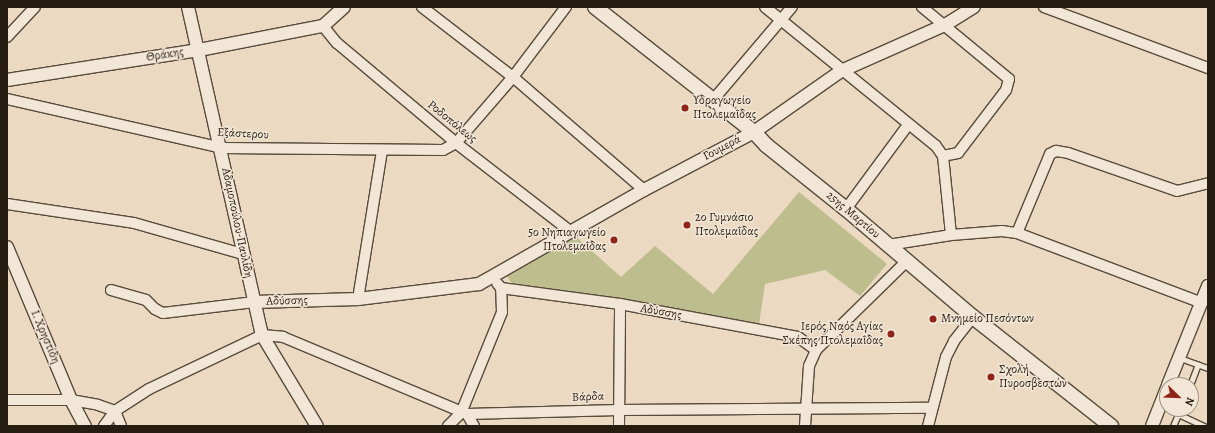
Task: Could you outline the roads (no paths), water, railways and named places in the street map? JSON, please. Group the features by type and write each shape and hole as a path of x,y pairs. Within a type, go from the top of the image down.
{"main road":[{"name":"25ης Μαρτίου","path":"595,7 754,132 766,145 846,209 973,317 1109,426"}],"street":[{"path":"7,37 36,7"},
{"name":"Αδαμοπούλου-Παυλίδη","path":"188,7 222,148 242,254 262,335 317,426"},
{"path":"323,26 344,7"},
{"path":"422,7 513,77 644,190"},
{"path":"456,143 513,77 566,7"},
{"path":"765,7 841,71 936,146 943,156 951,235"},
{"path":"713,100 792,7"},
{"path":"922,7 1003,72 1009,82 1006,90 958,153 943,156"},
{"name":"Γουμερά","path":"468,285 479,284 644,190 754,132 841,71 944,25 974,7"},
{"path":"1044,7 1208,68"},
{"name":"Θράκης","path":"7,80 199,50 323,26"},
{"name":"Ροδοπόλεως","path":"323,26 337,43 456,143 570,231"},
{"name":"Εξάστερου","path":"7,99 222,148 442,150 456,143"},
{"path":"846,209 908,125"},
{"path":"358,299 382,150"},
{"path":"1017,233 1050,154 1056,151 1068,152 1177,191 1208,183"},
{"path":"7,204 134,223 242,254"},
{"path":"888,245 951,235 1002,231 1017,233 1202,303"},
{"name":"Ι. Χρηστίδη","path":"7,247 71,400 85,426"},
{"path":"804,426 809,366 816,350 907,261"},
{"path":"448,426 464,414 502,312 501,288 492,276"},
{"name":"Αδύσσης","path":"111,290 146,300 155,309 163,312 254,302 358,299 468,285"},
{"path":"1171,377 1208,286"},
{"name":"Αδύσσης","path":"501,288 620,304 798,337 816,350"},
{"path":"619,426 620,304"},
{"path":"928,426 946,357 954,341 973,317"},
{"path":"104,426 115,411 149,390 262,335"},
{"name":"Βάρδα","path":"262,335 283,337 392,382 464,414 806,407 932,408"},
{"path":"7,400 71,400 115,411"},
{"path":"1152,426 1159,408"},
{"path":"115,411 121,426"},
{"path":"464,414 474,426"}],"lane":[{"path":"1179,357 1208,368"},
{"path":"1193,377 1198,364"},
{"path":"1188,417 1204,426"}],"place":[{"name":"Υδραγωγείο Πτολεμαΐδας","path":"685,108"},
{"name":"2ο Γυμνάσιο Πτολεμαΐδας","path":"687,225"},
{"name":"5ο Νηπιαγωγείο Πτολεμαΐδας","path":"614,240"},
{"name":"Μνημείο Πεσόντων","path":"933,319"},
{"name":"Ιερός Ναός Αγίας Σκέπης Πτολεμαΐδας","path":"891,334"},
{"name":"Σχολή Πυροσβεστών","path":"991,377"}]}
